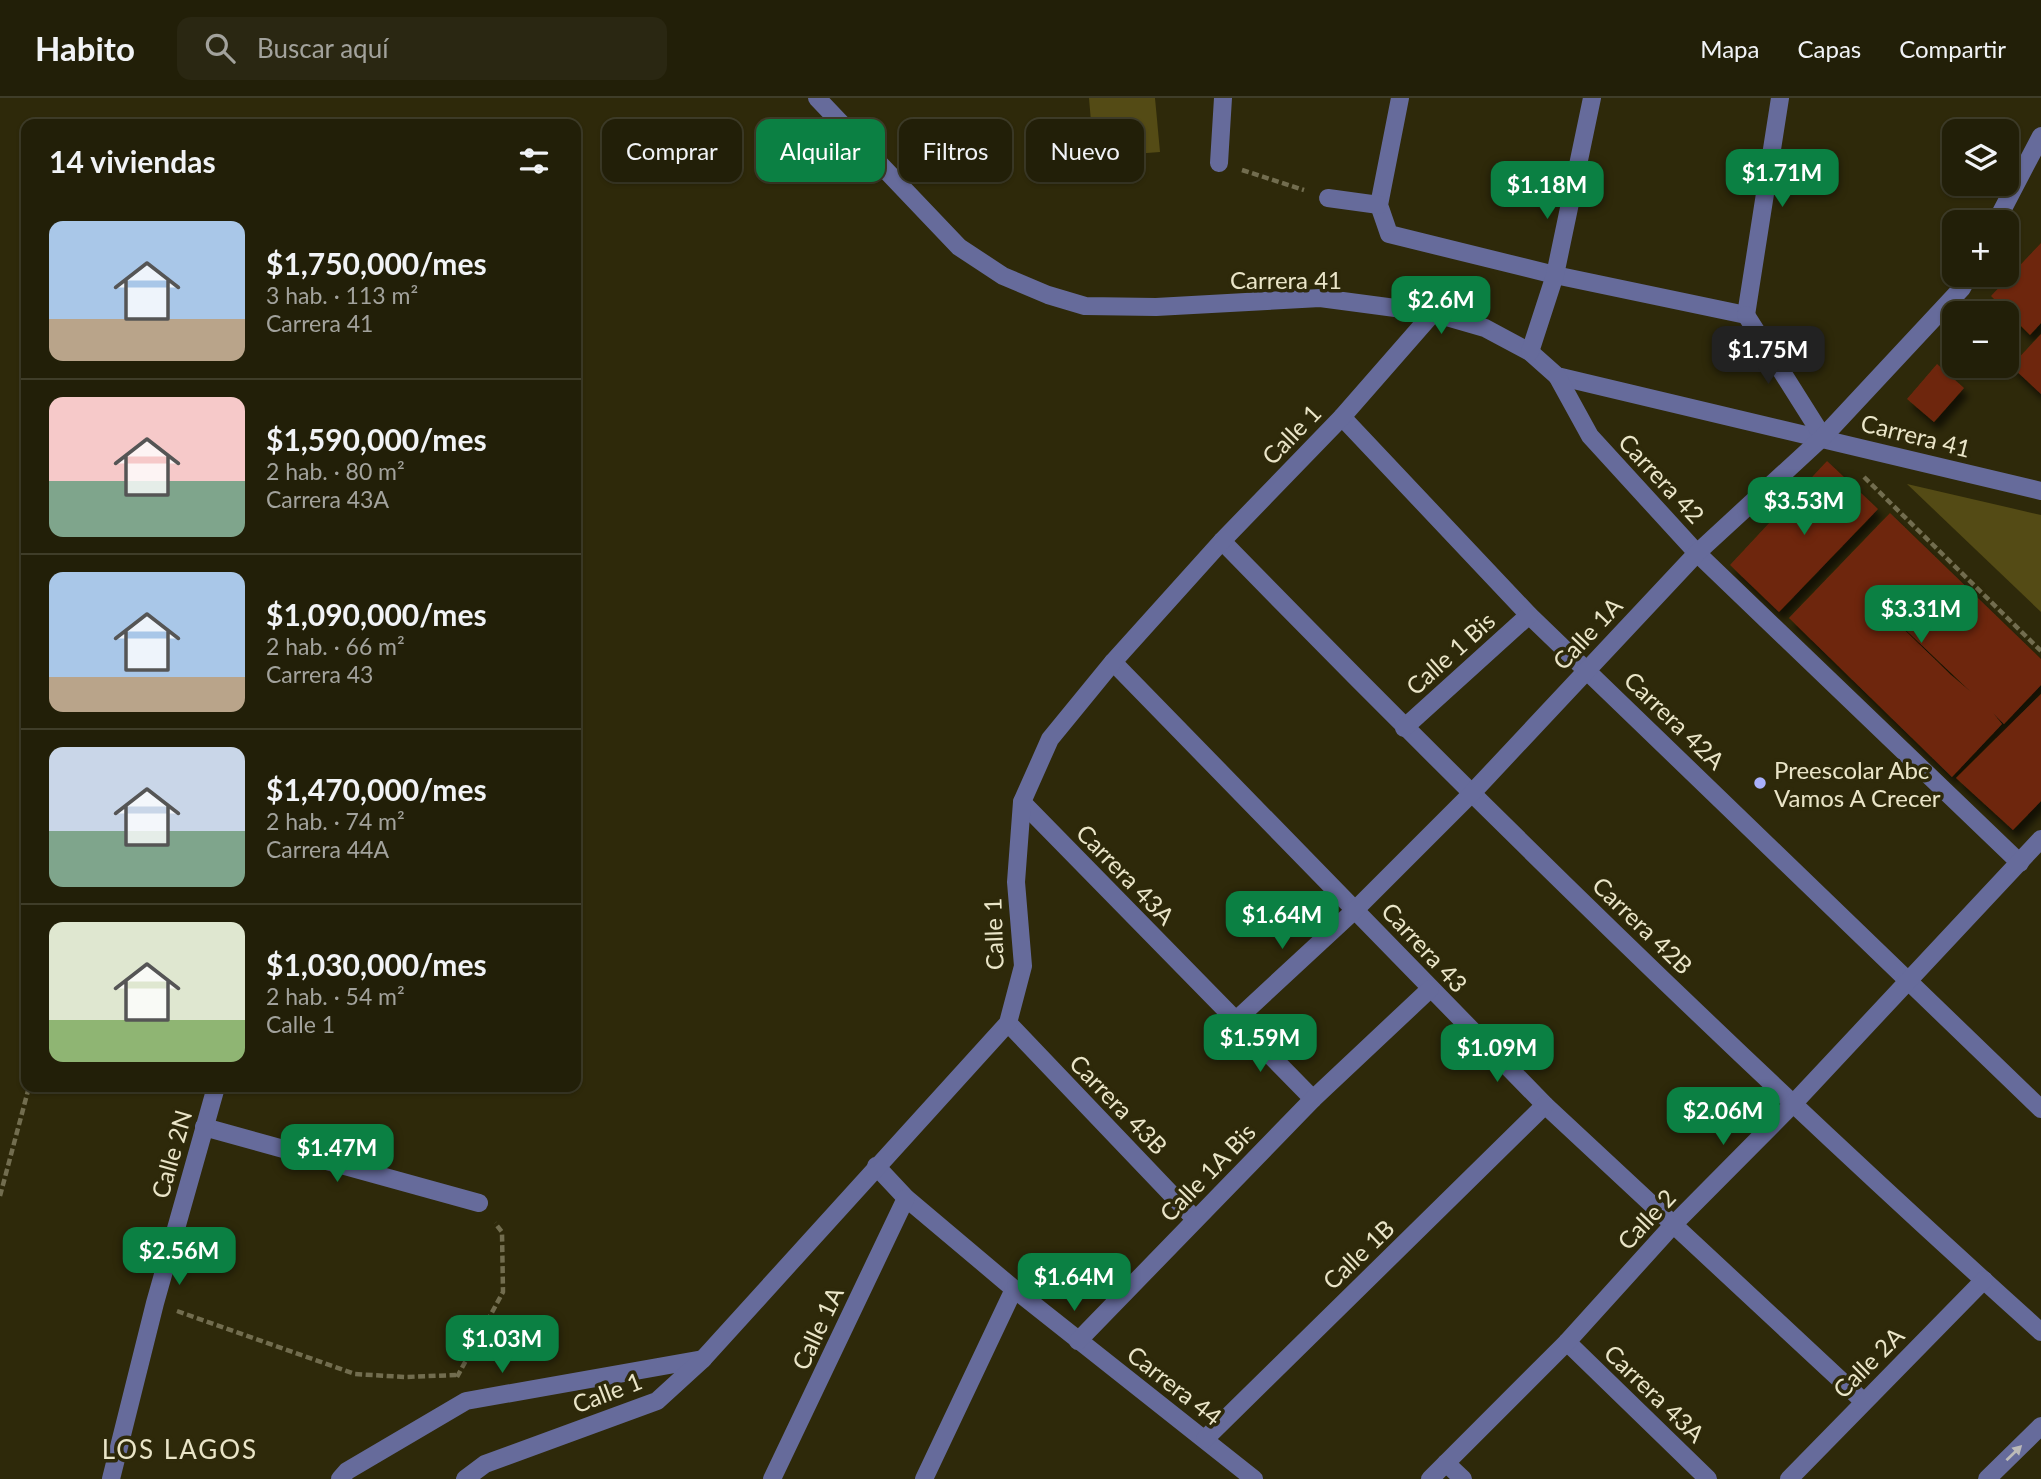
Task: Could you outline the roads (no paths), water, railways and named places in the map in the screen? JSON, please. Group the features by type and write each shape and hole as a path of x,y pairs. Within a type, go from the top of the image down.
{"street":[{"name":"Carrera 41","path":"817,98 959,247 1003,276 1048,295 1085,306 1156,307 1320,298 1433,313 1485,328 1530,352 1557,376 1824,437 2041,491"},
{"path":"1219,163 1223,98"},
{"path":"1400,98 1379,205 1389,234 1555,275 1746,314"},
{"path":"1530,352 1555,275 1592,98"},
{"path":"1780,98 1746,314 1824,437"},
{"path":"2002,210 2041,136"},
{"path":"1328,198 1379,205"},
{"name":"Calle 1A","path":"1235,1021 1356,909 1472,793 1697,553 1824,437 1963,287"},
{"name":"Calle 1","path":"464,1479 485,1464 657,1401 703,1359 1008,1023 1023,966 1016,882 1022,802 1050,739 1113,662 1222,541 1342,417 1433,313"},
{"name":"Carrera 42","path":"1557,376 1590,436 1697,553 2020,863"},
{"name":"Carrera 42A","path":"1342,417 1529,615 1587,668 2041,1110"},
{"name":"Carrera 42B","path":"1222,541 1404,728 1793,1104 2041,1332"},
{"name":"Calle 1 Bis","path":"1404,728 1529,615"},
{"name":"Carrera 43","path":"1113,662 1545,1105 1863,1401"},
{"name":"Carrera 43A","path":"1022,802 1313,1099"},
{"name":"Calle 2","path":"1430,1479 1567,1342 1672,1226 1793,1104 2040,841"},
{"path":"1313,1099 1430,989"},
{"name":"Carrera 43B","path":"1008,1023 1195,1219"},
{"name":"Calle 2N","path":"111,1479 155,1303 214,1092"},
{"name":"Calle 1A Bis","path":"1078,1341 1313,1099"},
{"name":"Calle 1B","path":"1205,1439 1545,1105"},
{"path":"204,1127 480,1203"},
{"name":"Carrera 44","path":"876,1166 906,1198 1014,1289 1254,1479"},
{"name":"Calle 1A","path":"772,1479 906,1198"},
{"name":"Calle 2A","path":"1789,1479 1984,1280"},
{"path":"924,1479 1014,1289"},
{"name":"Carrera 43A","path":"1567,1342 1709,1479"},
{"path":"340,1479 347,1471 466,1401 703,1359"},
{"path":"1987,1479 2041,1426"},
{"path":"1446,1463 1464,1479"}],"place":[{"name":"Preescolar Abc Vamos A Crecer","path":"1760,783"}],"district":[{"name":"LOS LAGOS","path":"180,1449"}]}
